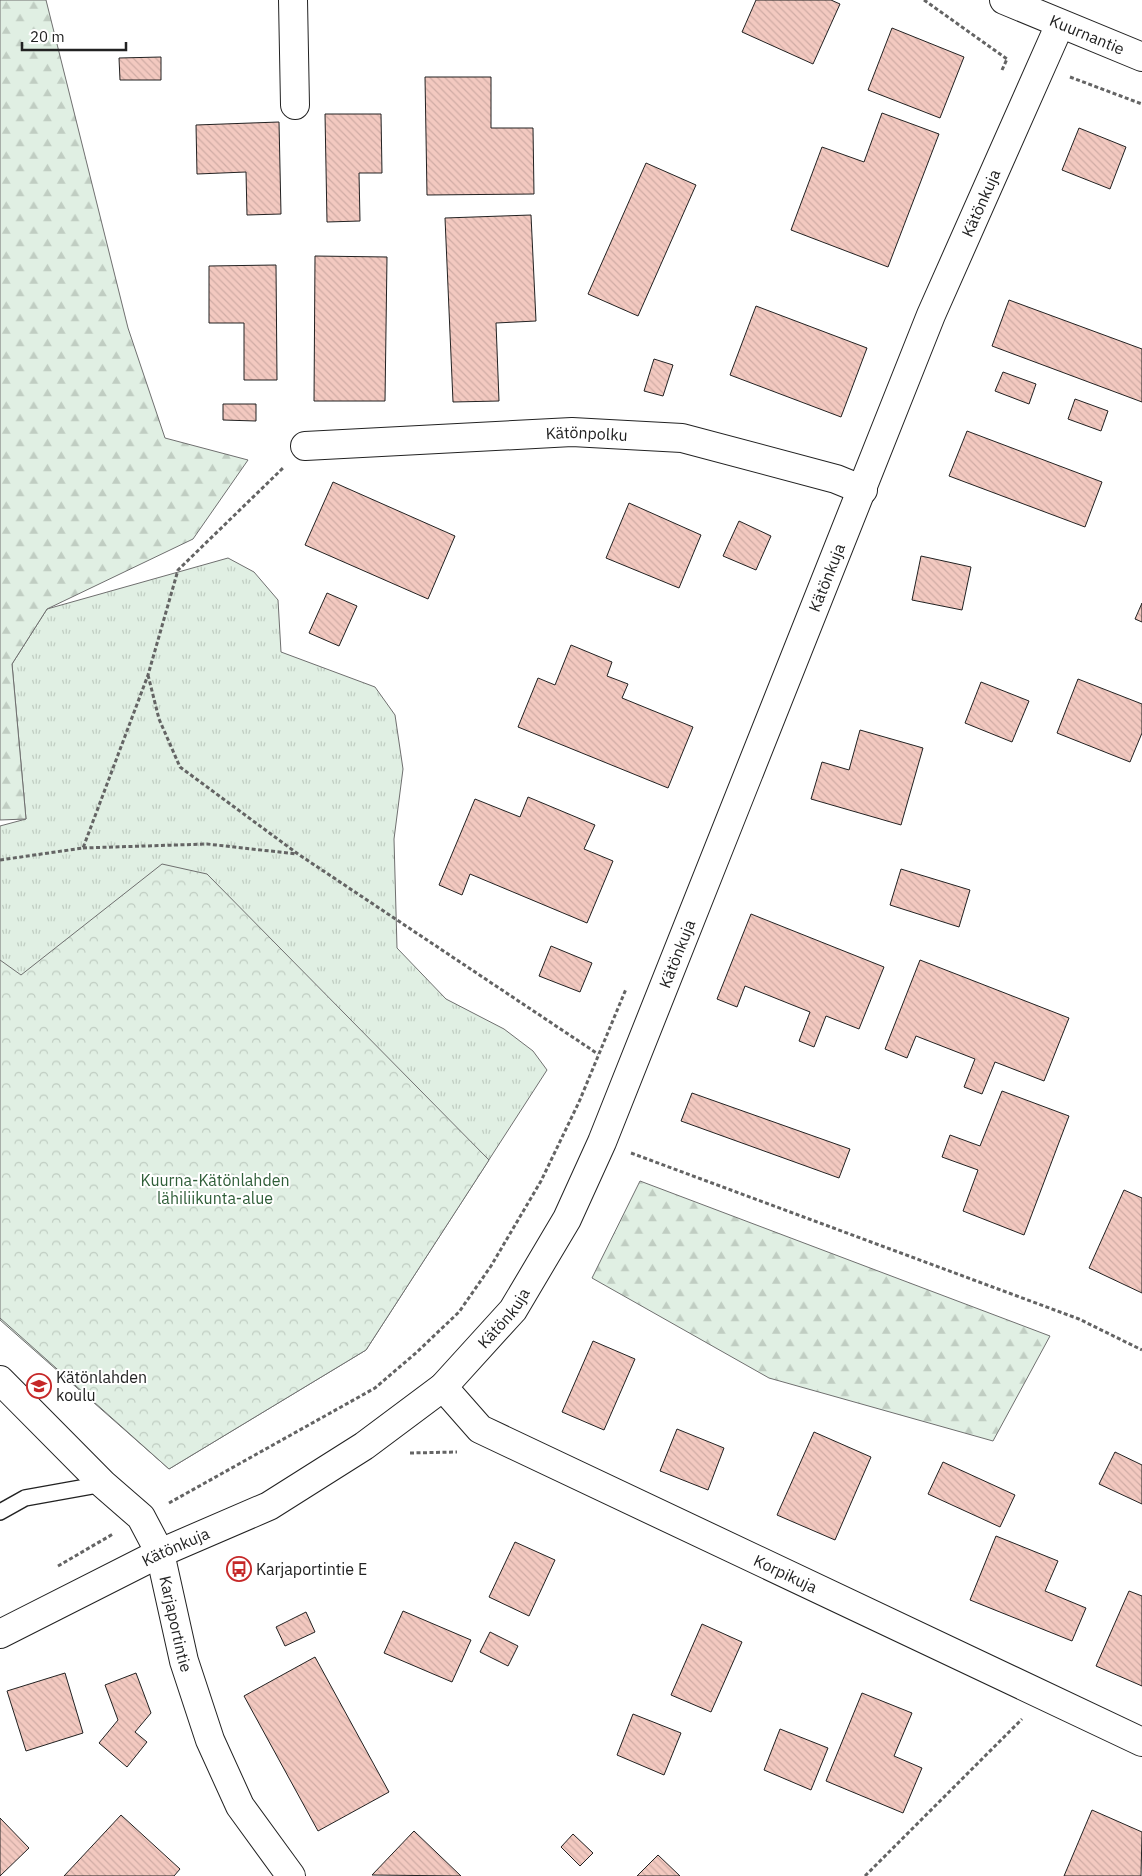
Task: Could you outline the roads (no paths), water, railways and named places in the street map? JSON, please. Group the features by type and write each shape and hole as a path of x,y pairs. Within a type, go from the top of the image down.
{"street":[{"path":"293,0 295,105"},
{"name":"Kuurnantie","path":"1004,0 1142,57"},
{"name":"Kätönkuja","path":"0,1634 160,1554 269,1506 364,1446 443,1387 513,1310 567,1219 602,1142 863,490 931,315 1060,24"},
{"name":"Kätönpolku","path":"305,446 572,432 682,438 836,479 863,490"},
{"name":"Karjaportintie","path":"0,1380 103,1484 141,1517 160,1554 184,1662 210,1740 240,1806 291,1876"},
{"name":"Korpikuja","path":"443,1387 480,1429 1142,1742"}],"lane":[{"path":"0,1512 25,1498 103,1484"}],"place":[{"name":"Kätönlahden koulu","path":"39,1386"},
{"name":"Karjaportintie E","path":"239,1569"}],"park label":[{"name":"Kuurna-Kätönlahden lähiliikunta-alue","path":"215,1189"}]}
